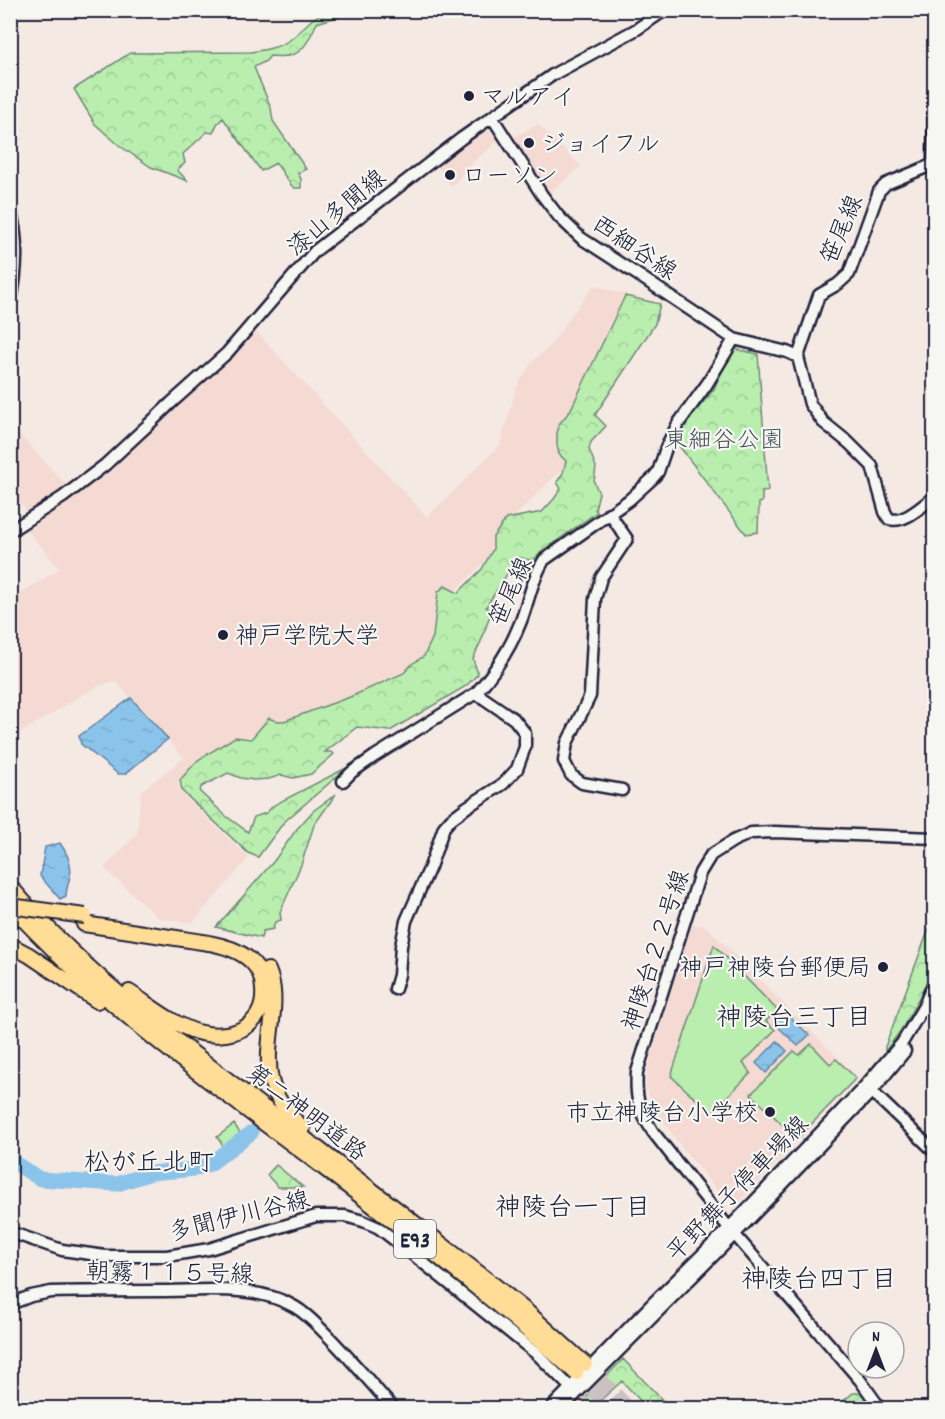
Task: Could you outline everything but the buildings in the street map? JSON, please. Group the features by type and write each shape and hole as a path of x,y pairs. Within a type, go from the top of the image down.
{"highway":[{"name":"第二神明道路","path":"10,886 94,971 152,1021 526,1311 576,1374"},
{"name":"第二神明道路","path":"10,905 55,952 143,1029 453,1269 518,1322 576,1374"},
{"path":"10,905 209,943 237,951 252,963 261,978 264,996 262,1005 248,1025 235,1033 217,1035 198,1032 165,1016 126,990 48,927"},
{"path":"10,913 220,938 242,945 258,957 269,973 273,992 268,1060 274,1091 283,1108 311,1134 325,1153"},
{"path":"10,945 80,988 249,1112"}],"street":[{"name":"漆山多聞線","path":"10,531 63,497 105,465 227,353 315,251 462,138 554,74 637,29 665,10"},
{"name":"笹尾線","path":"798,357 819,295 838,284 849,274 879,191 886,184 929,166 933,162 934,115"},
{"name":"西細谷線","path":"492,117 542,195 559,217 581,238 734,339 787,352 798,357"},
{"path":"10,208 16,245 14,289 10,306"},
{"name":"笹尾線","path":"343,781 375,756 476,693 489,679 519,625 528,603 535,574 544,560 646,485 658,472 667,445 678,424 707,384 734,339"},
{"path":"798,357 810,404 823,422 872,466 889,519 896,521 906,517 934,497"},
{"path":"609,513 627,539 601,578 595,599 590,696 567,743 564,761 571,775 582,783 622,790"},
{"path":"395,989 406,921 430,867 444,827 467,807 503,784 517,769 525,747 525,734 514,719 476,693"},
{"name":"神陵台２２号線","path":"732,1231 653,1132 639,1105 636,1090 637,1072 700,873 711,855 751,833 934,838"},
{"name":"平野舞子停車場線","path":"869,1089 902,1043 924,1006 934,982"},
{"name":"平野舞子停車場線","path":"562,1408 903,1054 934,1002"},
{"path":"869,1089 934,1151"},
{"name":"多聞伊川谷線","path":"10,1232 62,1250 105,1256 167,1256 209,1249 316,1216 345,1216 379,1228 538,1355 576,1374"},
{"path":"732,1231 860,1380 880,1408"},
{"name":"平野舞子停車場線","path":"551,1408 653,1303 732,1231"},
{"name":"朝霧１１５号線","path":"10,1304 51,1292 235,1291 259,1293 276,1298 306,1314 393,1408"}],"shaded area":[{"path":"538,124 581,166 549,194 514,140 515,136"},
{"path":"488,129 498,141 474,161 451,187 437,166"},
{"name":"神戸学院大学","path":"594,285 633,297 613,343 569,462 499,532 499,548 453,593 421,670 244,738 208,756 178,780 179,791 249,858 192,923 159,918 104,868 137,834 141,791 184,758 115,681 96,687 17,735 11,727 11,599 60,569 27,530 77,495 228,357 253,328 427,517 500,445 517,386 532,362 547,349"},
{"path":"12,426 67,486 28,512 11,492"},
{"path":"692,924 707,927 858,1078 740,1201 725,1200 655,1110 646,1088 647,1069"}],"green space":[{"path":"328,11 356,11 317,23 298,52 288,56 270,56 266,61 254,67 271,108 273,121 306,169 298,173 301,188 291,185 276,163 261,171 223,118 213,133 207,132 183,154 185,163 177,170 188,181 151,167 120,146 95,124 74,89 130,53 250,52 276,47 291,39 317,16"},
{"path":"625,296 660,304 655,324 595,415 606,426 591,442 589,449 596,467 594,482 599,493 595,509 597,512 540,553 533,561 518,557 486,607 495,614 489,618 473,659 478,674 466,686 390,731 357,727 325,752 334,754 311,774 293,778 281,775 254,780 228,773 201,787 200,792 248,832 254,817 266,813 274,805 348,767 284,822 258,857 248,853 182,791 180,780 198,760 235,737 251,739 269,718 284,721 350,697 404,673 424,656 433,637 438,592 445,586 458,593 482,569 493,549 493,537 506,519 542,512 561,489 557,482 563,473 566,461 559,454 557,445 559,424 570,411"},
{"name":"東細谷公園","path":"735,349 758,354 768,491 762,492 762,502 759,503 758,532 746,534 676,442 683,427 714,389 725,364"},
{"path":"336,794 314,825 301,865 280,912 281,920 275,922 273,929 263,931 261,938 216,927 274,861 313,811"},
{"path":"934,915 934,962 928,981 903,1027 885,1052 885,1047"},
{"path":"714,945 777,1010 766,1021 775,1030 743,1063 751,1073 711,1113 671,1076"},
{"path":"811,1044 830,1064 836,1059 856,1078 797,1139 751,1094 794,1051 799,1055"},
{"path":"234,1124 242,1136 225,1149 217,1137"},
{"path":"276,1165 303,1187 278,1187 267,1175"},
{"path":"623,1359 670,1408 647,1408 622,1381 594,1408 576,1408"},
{"path":"853,1393 862,1393 873,1408 835,1408"}],"water":[{"path":"131,698 168,739 125,774 118,774 81,744 79,736"},
{"path":"60,843 69,859 71,872 66,896 60,899 40,876 45,847"},
{"path":"786,1013 809,1035 798,1046 775,1024"},
{"path":"777,1041 787,1051 766,1073 756,1063"}],"waterway":[{"path":"10,1160 40,1179 117,1184 151,1173 195,1169 210,1164 251,1133"}],"tunnel":[{"path":"586,1365 629,1408"},
{"path":"577,1374 611,1408"},
{"path":"571,1389 590,1408"}],"place":[{"name":"マルアイ","path":"469,96"},
{"name":"ジョイフル","path":"529,143"},
{"name":"ローソン","path":"450,175"},
{"name":"神戸学院大学","path":"223,635"},
{"name":"神戸神陵台郵便局","path":"883,967"},
{"name":"市立神陵台小学校","path":"770,1112"}],"district":[{"name":"神陵台三丁目","path":"794,1016"},
{"name":"松が丘北町","path":"149,1161"},
{"name":"神陵台一丁目","path":"573,1206"},
{"name":"神陵台四丁目","path":"819,1278"}]}
